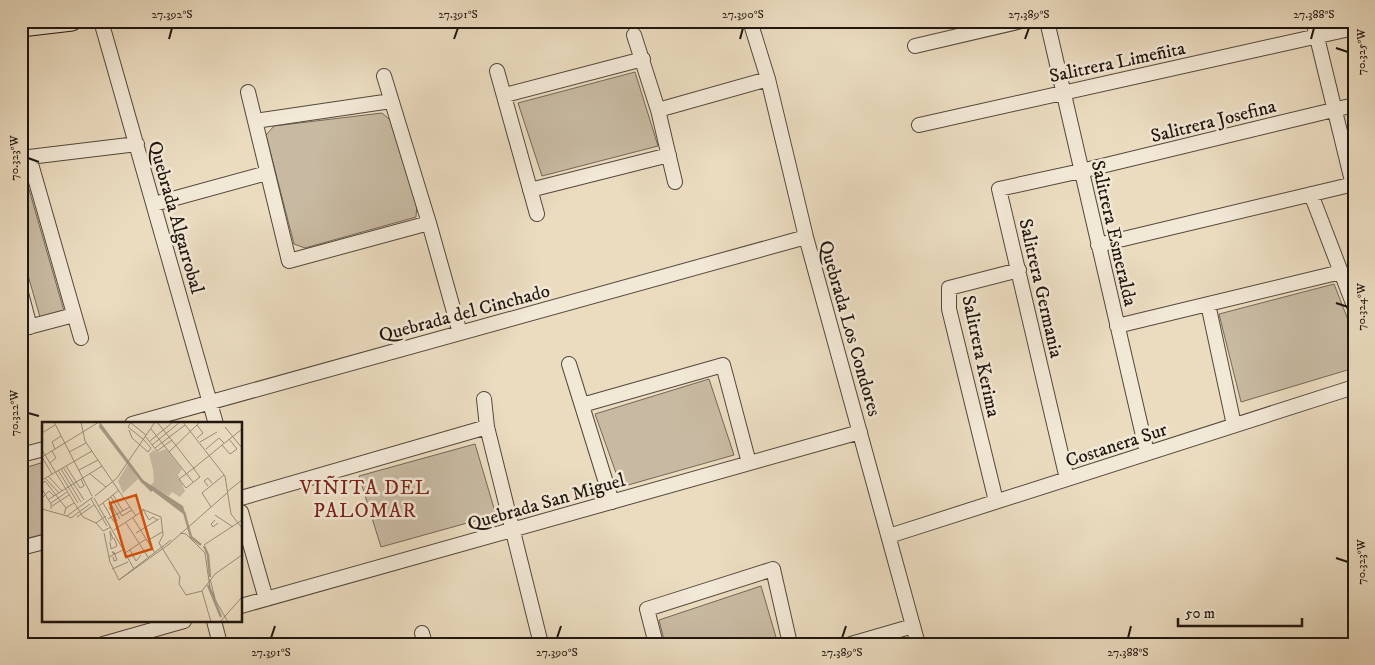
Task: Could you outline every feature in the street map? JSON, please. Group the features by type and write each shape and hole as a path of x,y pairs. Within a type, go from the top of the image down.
{"street":[{"path":"21,26 72,21"},
{"name":"Quebrada Algarrobal","path":"101,21 215,422"},
{"name":"Quebrada Los Condores","path":"750,21 768,79 806,237 918,644"},
{"path":"915,46 1022,21"},
{"name":"Salitrera Esmeralda","path":"1047,21 1147,453"},
{"path":"1098,244 1353,184 1313,21"},
{"name":"Salitrera Limeñita","path":"919,125 1354,28"},
{"path":"634,35 658,110 675,182"},
{"path":"505,95 643,59"},
{"path":"497,70 537,214"},
{"path":"384,76 430,223 460,333"},
{"path":"658,110 768,79"},
{"path":"248,92 289,261 430,223"},
{"path":"255,121 391,101"},
{"name":"Salitrera Josefina","path":"1081,171 1354,105"},
{"path":"81,338 25,158 137,144"},
{"path":"530,190 669,155"},
{"name":"Salitrera Germania","path":"1067,479 999,189 1081,171"},
{"path":"154,204 268,173"},
{"path":"1312,194 1354,306"},
{"name":"Quebrada del Cinchado","path":"139,422 806,237"},
{"name":"Salitrera Kerima","path":"996,501 949,309 949,288 1019,270"},
{"path":"1117,326 1341,272"},
{"path":"21,293 26,328 74,315"},
{"path":"1208,304 1234,425"},
{"path":"570,364 612,502"},
{"path":"582,405 722,365 749,463"},
{"name":"Costanera Sur","path":"889,536 1354,387"},
{"path":"484,399 487,427 541,644"},
{"path":"242,498 487,427"},
{"name":"Quebrada San Miguel","path":"242,606 860,432"},
{"path":"21,455 42,449"},
{"path":"242,515 266,599"},
{"path":"21,548 42,543"},
{"path":"656,644 646,609 773,569 790,644"},
{"path":"103,644 180,622"},
{"path":"214,622 220,644"},
{"path":"851,644 913,626"}],"shaded area":[{"path":"635,72 658,146 542,176 518,103"},
{"path":"382,113 390,120 417,203 416,217 305,248 294,244 266,135 274,126"},
{"path":"21,172 24,172 64,311 40,317 21,251"},
{"path":"1334,284 1354,335 1354,368 1241,402 1219,314"},
{"path":"709,379 734,455 621,487 595,414"},
{"path":"475,444 496,515 381,547 359,476"},
{"path":"42,463 42,535 21,540 21,469"},
{"path":"761,586 778,644 665,644 659,620"}],"district":[{"name":"VIÑITA DEL PALOMAR","path":"365,498"}]}
